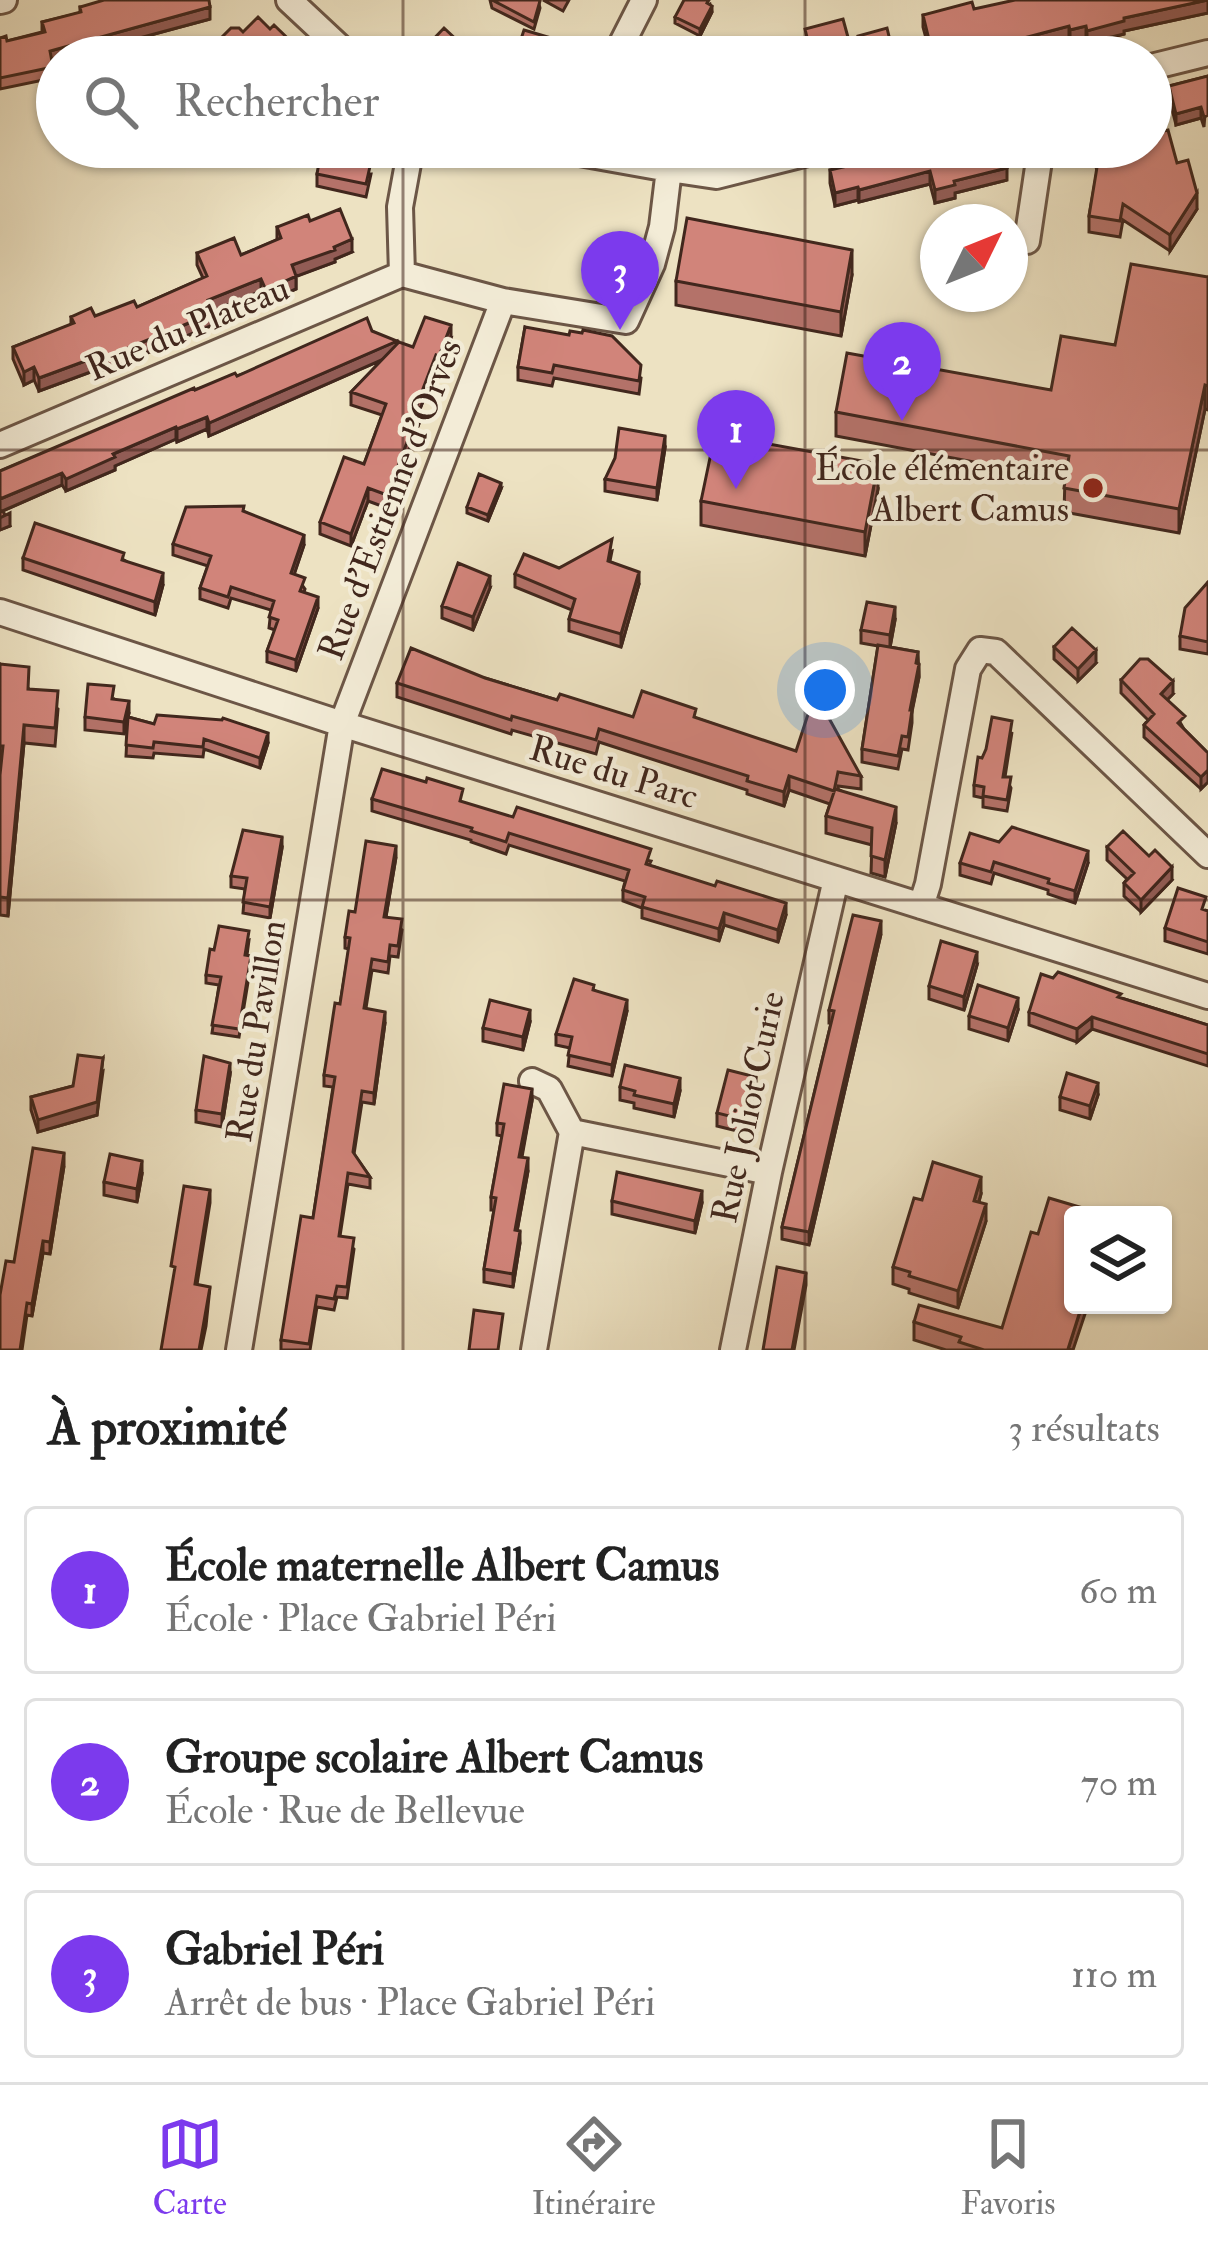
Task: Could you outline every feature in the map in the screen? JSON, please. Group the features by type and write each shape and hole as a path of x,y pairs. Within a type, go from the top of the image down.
{"street":[{"path":"289,0 328,36"},
{"path":"626,36 644,0"},
{"path":"1172,62 1208,53"},
{"path":"407,168 400,207 402,274 503,301 626,321 652,264 669,169"},
{"path":"664,168 716,176 748,168"},
{"path":"1028,241 1037,168"},
{"name":"Rue du Plateau","path":"0,445 402,274"},
{"name":"Rue d'Estienne d'Orves","path":"342,724 503,301"},
{"name":"Rue du Parc","path":"0,612 1208,996"},
{"path":"921,906 968,669 980,650 996,652 1208,855"},
{"name":"Rue du Pavillon","path":"238,1350 342,724"},
{"name":"Rue Joliot Curie","path":"733,1350 836,879"},
{"path":"532,1082 549,1089 572,1132 534,1350"},
{"path":"572,1132 769,1172"}],"building":[{"path":"104,0 209,0 210,7 105,36 36,36 36,71 0,78 0,38 6,36 7,41 45,32 42,22 81,12 80,7"},
{"path":"492,0 538,0 540,1 534,22"},
{"path":"684,0 709,0 712,6 700,29 675,17"},
{"path":"1015,0 1208,0 1087,31 1086,26 1070,30 1069,26 1032,36 928,36 923,15 972,2 974,9"},
{"path":"258,17 285,36 223,36 231,28 243,32"},
{"path":"843,19 848,36 807,36 805,29"},
{"path":"887,28 889,36 858,36"},
{"path":"1208,76 1208,115 1204,117 1201,107 1176,114 1172,85"},
{"path":"1172,145 1177,163 1188,160 1197,193 1170,235 1123,204 1120,221 1089,216 1097,168 1172,168"},
{"path":"318,168 370,168 366,184 317,174"},
{"path":"1007,168 935,190 930,171 835,193 830,170"},
{"path":"340,209 352,239 292,265 296,276 266,290 261,279 208,300 213,313 97,361 96,357 39,378 34,367 24,372 13,347 74,323 71,317 91,308 95,316 134,301 137,307 207,276 197,253 234,238 241,255 281,238 277,227"},
{"path":"687,218 852,250 841,312 676,281"},
{"path":"1131,264 1208,277 1208,386 1179,509 1064,488 1069,456 836,412 847,353 1051,390 1061,336 1115,345"},
{"path":"425,317 451,325 416,407 420,408 387,495 368,488 351,534 320,522 344,457 364,464 386,404 351,392 399,342 413,347"},
{"path":"367,318 372,331 397,341 209,423 207,417 176,427 66,479 62,473 0,499 0,471"},
{"path":"525,327 612,336 641,365 639,381 554,365 552,373 518,367"},
{"path":"619,428 665,436 657,488 605,479 615,458"},
{"path":"715,434 878,464 865,532 701,501"},
{"path":"479,474 501,483 488,515 467,507"},
{"path":"244,506 243,511 304,535 291,573 305,578 300,591 318,597 296,660 267,651 278,620 269,617 274,601 231,587 228,597 200,588 211,556 173,544 186,507"},
{"path":"35,523 124,553 122,560 163,573 155,602 23,558"},
{"path":"612,539 608,561 639,572 621,634 569,619 575,599 515,574 524,554 559,568"},
{"path":"458,563 490,576 473,617 442,606"},
{"path":"1208,582 1208,642 1180,636 1185,608"},
{"path":"867,602 895,607 890,635 861,630"},
{"path":"1072,628 1096,650 1078,669 1054,647"},
{"path":"878,645 918,652 908,737 902,736 898,756 862,749"},
{"path":"411,648 485,678 557,700 560,694 633,717 642,691 696,709 694,717 796,751 815,693 861,776 838,772 834,791 789,776 784,792 599,729 596,740 512,716 511,720 397,683"},
{"path":"1140,659 1148,659 1173,681 1161,694 1185,716 1178,723 1208,753 1208,770 1201,777 1144,725 1154,714 1121,680"},
{"path":"0,664 29,667 28,689 58,691 55,728 24,725 8,898 0,897"},
{"path":"88,684 114,686 112,699 129,701 124,722 85,717"},
{"path":"157,715 223,718 268,733 260,758 204,739 203,747 154,742 153,748 126,745 128,717 154,724"},
{"path":"992,717 1012,721 1003,777 1011,777 1007,800 983,796 984,787 974,785"},
{"path":"382,769 463,789 460,801 513,817 517,807 651,849 646,864 786,903 778,930 724,913 719,929 642,907 645,897 623,890 629,870 509,833 506,842 372,799"},
{"path":"835,789 896,807 885,860 871,856 872,828 826,816"},
{"path":"1012,827 1088,851 1075,891 994,862 991,872 960,863 970,833 999,842"},
{"path":"243,830 282,837 270,907 243,902 247,878 231,876"},
{"path":"1123,831 1149,856 1155,850 1172,867 1141,900 1124,883 1134,873 1107,847"},
{"path":"366,841 396,846 384,917 402,919 398,946 390,945 388,962 372,959 364,1008 385,1012 374,1093 362,1091 353,1152 370,1177 348,1173 339,1236 354,1238 347,1287 337,1286 334,1299 317,1296 309,1344 281,1340 301,1216 313,1218 335,1077 324,1075 335,1003 340,1004 349,911 355,912"},
{"path":"1178,888 1206,897 1202,909 1208,911 1208,942 1165,928"},
{"path":"853,915 881,921 809,1232 782,1227"},
{"path":"219,926 249,931 245,955 251,956 239,1029 212,1025 221,977 206,975"},
{"path":"941,941 977,952 964,997 929,986"},
{"path":"1058,972 1208,1025 1208,1054 1092,1017 1077,1029 1029,1012 1041,974 1053,978"},
{"path":"574,979 627,1000 612,1065 568,1055 572,1037 556,1034"},
{"path":"978,985 1018,998 1008,1028 969,1016"},
{"path":"490,1000 530,1010 523,1037 483,1028"},
{"path":"78,1055 103,1058 97,1102 38,1120 31,1097 73,1086"},
{"path":"204,1056 230,1063 222,1114 196,1110"},
{"path":"625,1065 680,1078 674,1104 620,1087"},
{"path":"728,1070 756,1077 745,1120 717,1113"},
{"path":"1067,1073 1098,1083 1090,1106 1060,1097"},
{"path":"504,1084 532,1089 519,1157 528,1158 515,1230 520,1231 513,1274 484,1269 504,1124 497,1123"},
{"path":"33,1148 64,1153 50,1242 43,1241 20,1350 0,1350 0,1295 6,1261 14,1262"},
{"path":"110,1154 142,1161 137,1189 104,1182"},
{"path":"933,1162 981,1177 974,1201 986,1204 958,1291 893,1267 914,1198 922,1200"},
{"path":"617,1172 702,1191 695,1221 612,1201"},
{"path":"184,1186 210,1190 195,1284 210,1287 199,1350 161,1350 175,1267 171,1266"},
{"path":"1049,1198 1076,1206 1064,1206 1064,1314 1079,1314 1068,1349 1072,1350 984,1350 914,1322 919,1305 1002,1328 1031,1232 1038,1234"},
{"path":"777,1267 806,1273 792,1350 763,1350"},
{"path":"474,1310 503,1314 498,1350 469,1350"}],"place":[{"name":"Gabriel Péri","path":"620,330"},
{"name":"Groupe scolaire Albert Camus","path":"902,421"},
{"name":"École élémentaire Albert Camus","path":"1093,488"},
{"name":"École maternelle Albert Camus","path":"736,489"}]}
